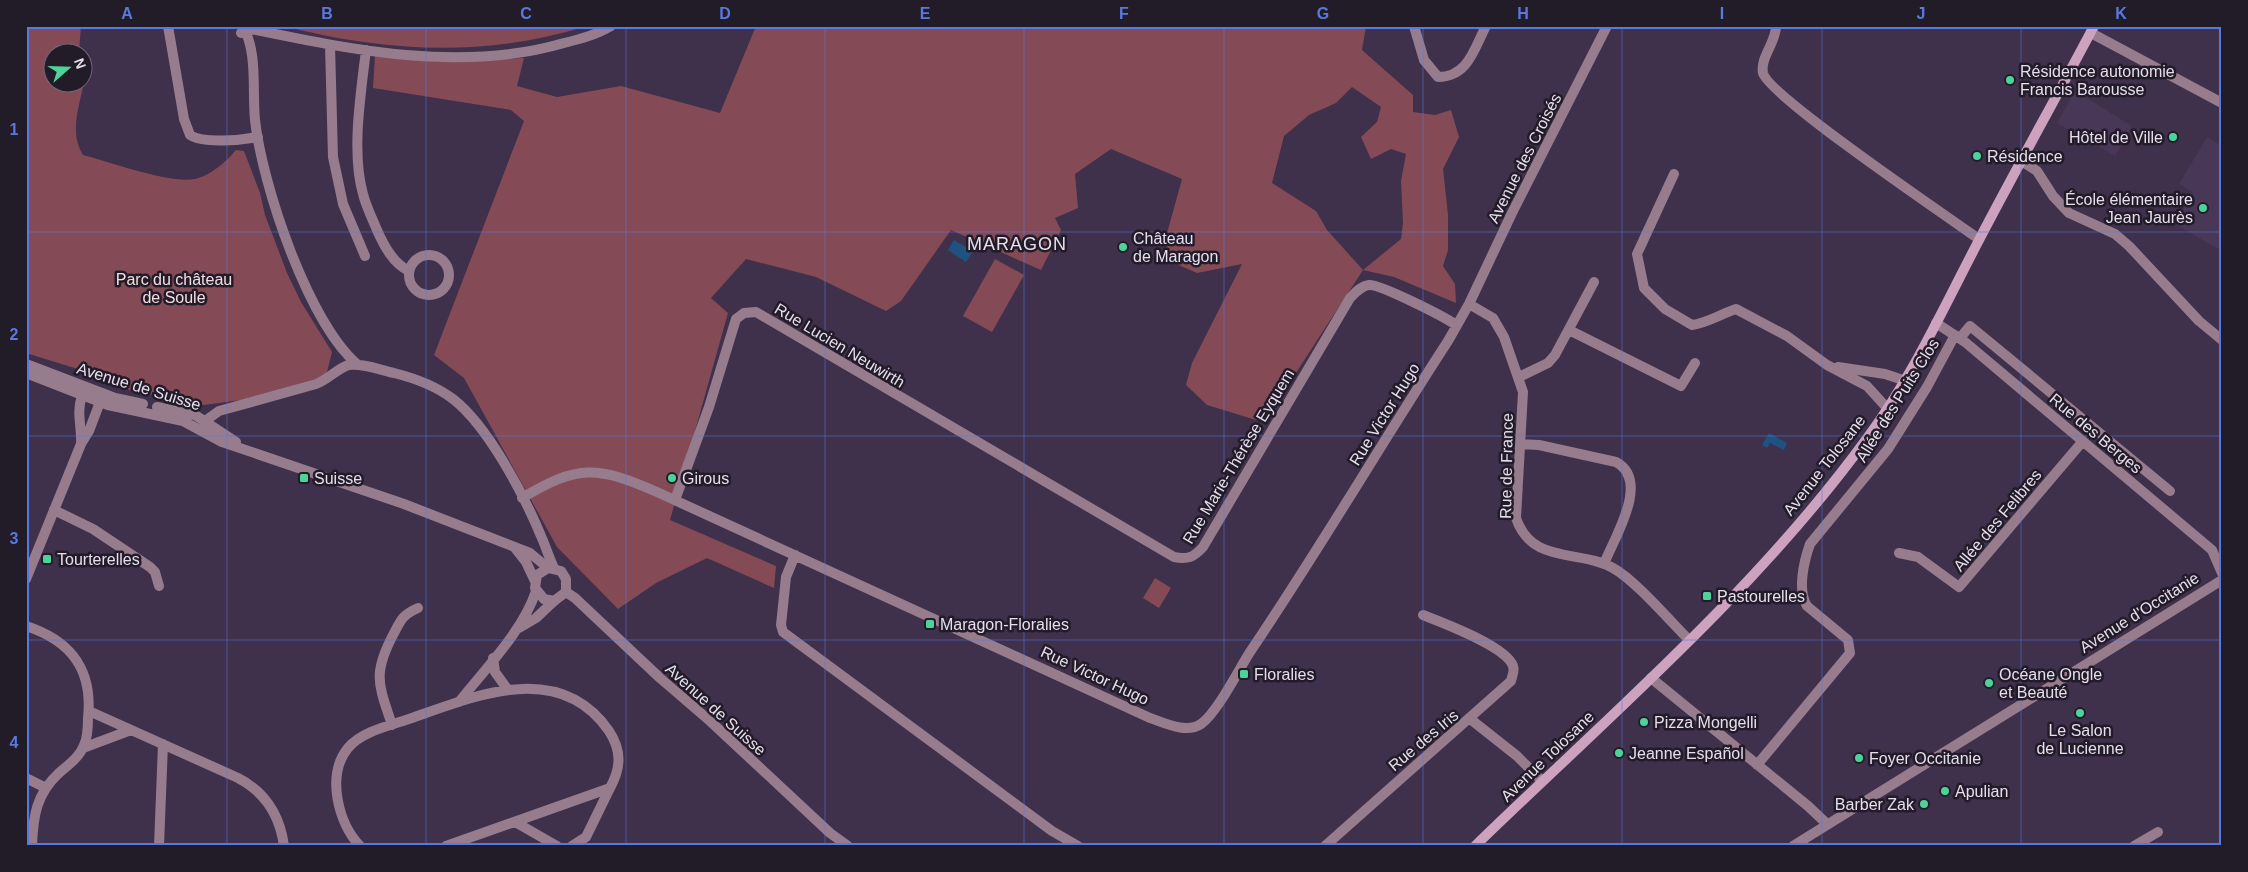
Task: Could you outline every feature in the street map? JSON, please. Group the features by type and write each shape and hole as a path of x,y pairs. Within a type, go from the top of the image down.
{"main road":[{"name":"Avenue Tolosane","path":"1475,846 1651,678 1746,582 1807,513 1852,458 1887,408 1936,323 1979,239 2023,162 2093,29"}],"street":[{"path":"168,26 182,111 190,135 198,138 242,140 258,137"},
{"path":"358,365 336,342 300,274 285,236 258,137 252,52 243,30 251,29 330,45 366,50 415,56 449,57 523,53 592,35 611,26"},
{"path":"1414,26 1424,60 1438,77 1450,77 1464,68 1486,26"},
{"name":"Avenue des Croisés","path":"1469,304 1512,213 1607,26"},
{"path":"1776,26 1776,35 1763,63 1763,74 1775,90 1818,124 1979,239"},
{"path":"2093,29 2218,101"},
{"path":"330,45 333,157 343,204 365,256"},
{"path":"366,50 359,134 359,169 363,194 381,239 395,260 409,271"},
{"path":"2023,162 2037,171 2053,196 2069,213 2115,234 2129,246 2199,321 2220,336"},
{"path":"1674,174 1637,254 1644,288 1665,309 1692,325 1704,323 1714,316 1736,308 1787,336 1828,365 1867,386 1887,408"},
{"path":"1519,377 1548,363 1569,330 1594,282"},
{"name":"Rue Marie-Thérèse Eyquem","path":"911,405 1174,557 1185,559 1195,556 1203,547 1350,298 1361,288 1371,285 1387,290 1456,325"},
{"name":"Rue Victor Hugo","path":"522,498 554,480 575,473 593,472 620,476 1150,718 1169,725 1188,728 1201,724 1216,706 1448,341 1469,304"},
{"name":"Rue de France","path":"1469,304 1493,318 1504,337 1523,392 1516,518 1521,532 1539,548 1604,564 1623,575 1689,640"},
{"name":"Rue Lucien Neuwirth","path":"675,500 709,407 736,319 744,312 756,312 911,405"},
{"name":"Rue des Berges","path":"1936,323 1958,337 2217,550"},
{"name":"Rue des Berges","path":"1958,337 1970,326 2170,491"},
{"path":"1569,330 1680,386 1695,363"},
{"name":"Allée des Puits Clos","path":"1757,765 1850,653 1848,640 1807,606 1803,600 1806,555 1810,544 1888,449 1958,337"},
{"name":"Avenue de Suisse","path":"26,364 129,402 186,412 205,421 229,438 267,456"},
{"path":"206,434 205,421 219,411 316,384 328,379 343,366 358,365 404,376 434,387 453,399 472,418 487,438 522,498 551,568 537,575 527,612 459,702"},
{"path":"1828,365 1885,374 1903,380"},
{"name":"Avenue de Suisse","path":"26,373 100,402 175,418 222,442 404,504 530,554 551,568 561,571 566,579 566,592 575,598 660,678 710,721 822,827 848,846"},
{"path":"26,580 100,402 93,390 82,396 78,410 82,426 81,444"},
{"name":"Allée des Felibres","path":"1899,553 1918,557 1959,587 2083,441"},
{"path":"1520,444 1539,445 1616,462 1625,467 1632,482 1627,510 1604,564"},
{"path":"54,510 93,529 150,567 155,572 159,586"},
{"path":"514,548 526,562 535,586 544,599 554,600"},
{"name":"Avenue d'Occitanie","path":"2217,550 2222,573"},
{"path":"796,555 786,578 781,624 783,632 1052,831 1078,846"},
{"name":"Avenue d'Occitanie","path":"1793,846 2222,580"},
{"path":"516,629 536,618 554,600 566,592"},
{"path":"392,726 380,687 380,662 404,615 418,608"},
{"path":"1423,615 1462,630 1503,653 1513,665 1514,672 1511,681 1469,718"},
{"path":"26,626 55,639 77,660 85,679 89,711 83,748"},
{"path":"493,658 496,672 508,690"},
{"path":"1651,678 1827,824"},
{"path":"360,846 352,835 338,800 336,772 345,753 355,741 459,702 508,690 537,689 554,692 574,699 591,711 610,734 619,756 618,772 586,837 572,846"},
{"path":"89,711 238,778 260,793 274,815 284,846"},
{"name":"Rue des Iris","path":"1325,846 1469,718 1517,756 1542,781"},
{"path":"32,846 34,814 46,788 83,748 131,730"},
{"path":"159,846 163,744"},
{"path":"26,778 46,788"},
{"path":"446,846 610,788"},
{"path":"515,822 557,846"},
{"path":"2134,846 2158,832"}],"shaded area":[{"path":"2075,91 2132,126 2115,156 2057,123"},
{"name":"École élémentaire Jean Jaurès","path":"2207,137 2222,146 2222,251 2175,224 2193,192 2179,184"}],"green space":[{"name":"Parc du château de Soule","path":"26,26 81,26 80,42 42,42 42,92 82,92 77,113 76,130 79,147 83,155 156,175 184,180 206,175 223,163 236,150 244,151 287,273 301,302 332,352 326,376 241,400 204,405 132,391 97,375 26,353"},
{"path":"283,26 587,26 510,43 473,47 435,48 397,46 360,41"},
{"path":"756,26 1366,26 1362,50 1413,95 1413,112 1435,115 1451,110 1459,137 1443,169 1448,215 1448,250 1443,266 1455,284 1456,303 1394,277 1363,270 1271,411 1256,420 1207,405 1186,385 1192,363 1242,264 1197,273 1167,260 1166,237 1182,179 1111,149 1075,174 1078,208 1055,218 1061,230 1041,270 951,230 901,301 886,311 816,277 746,259 711,298 728,313 670,520 776,566 774,588 707,558 656,583 618,609 557,547 464,378 434,355 524,121 511,110 373,88 375,55 438,62 524,58 517,86 557,97 621,86 720,113","holes":["1352,87 1381,107 1377,122 1361,137 1371,159 1391,149 1406,154 1401,181 1403,223 1401,239 1363,270 1327,230 1316,211 1272,183 1284,136 1309,115 1336,103"]},
{"path":"995,259 1024,275 992,332 963,316"},
{"path":"1155,578 1171,588 1159,608 1143,598"}],"water":[{"path":"954,240 973,251 966,262 948,250"},
{"path":"1769,433 1787,443 1784,450 1770,443 1767,448 1762,445"}],"place":[{"name":"Résidence autonomie Francis Barousse","path":"2010,80"},
{"name":"Hôtel de Ville","path":"2173,137"},
{"name":"Résidence","path":"1977,156"},
{"name":"École élémentaire Jean Jaurès","path":"2203,208"},
{"name":"Château de Maragon","path":"1123,247"},
{"name":"Suisse","path":"304,478"},
{"name":"Girous","path":"672,478"},
{"name":"Tourterelles","path":"47,559"},
{"name":"Pastourelles","path":"1707,596"},
{"name":"Maragon-Floralies","path":"930,624"},
{"name":"Floralies","path":"1244,674"},
{"name":"Océane Ongle et Beauté","path":"1989,683"},
{"name":"Le Salon de Lucienne","path":"2080,713"},
{"name":"Pizza Mongelli","path":"1644,722"},
{"name":"Jeanne Español","path":"1619,753"},
{"name":"Foyer Occitanie","path":"1859,758"},
{"name":"Apulian","path":"1945,791"},
{"name":"Barber Zak","path":"1924,804"}],"district":[{"name":"MARAGON","path":"1017,244"}]}
